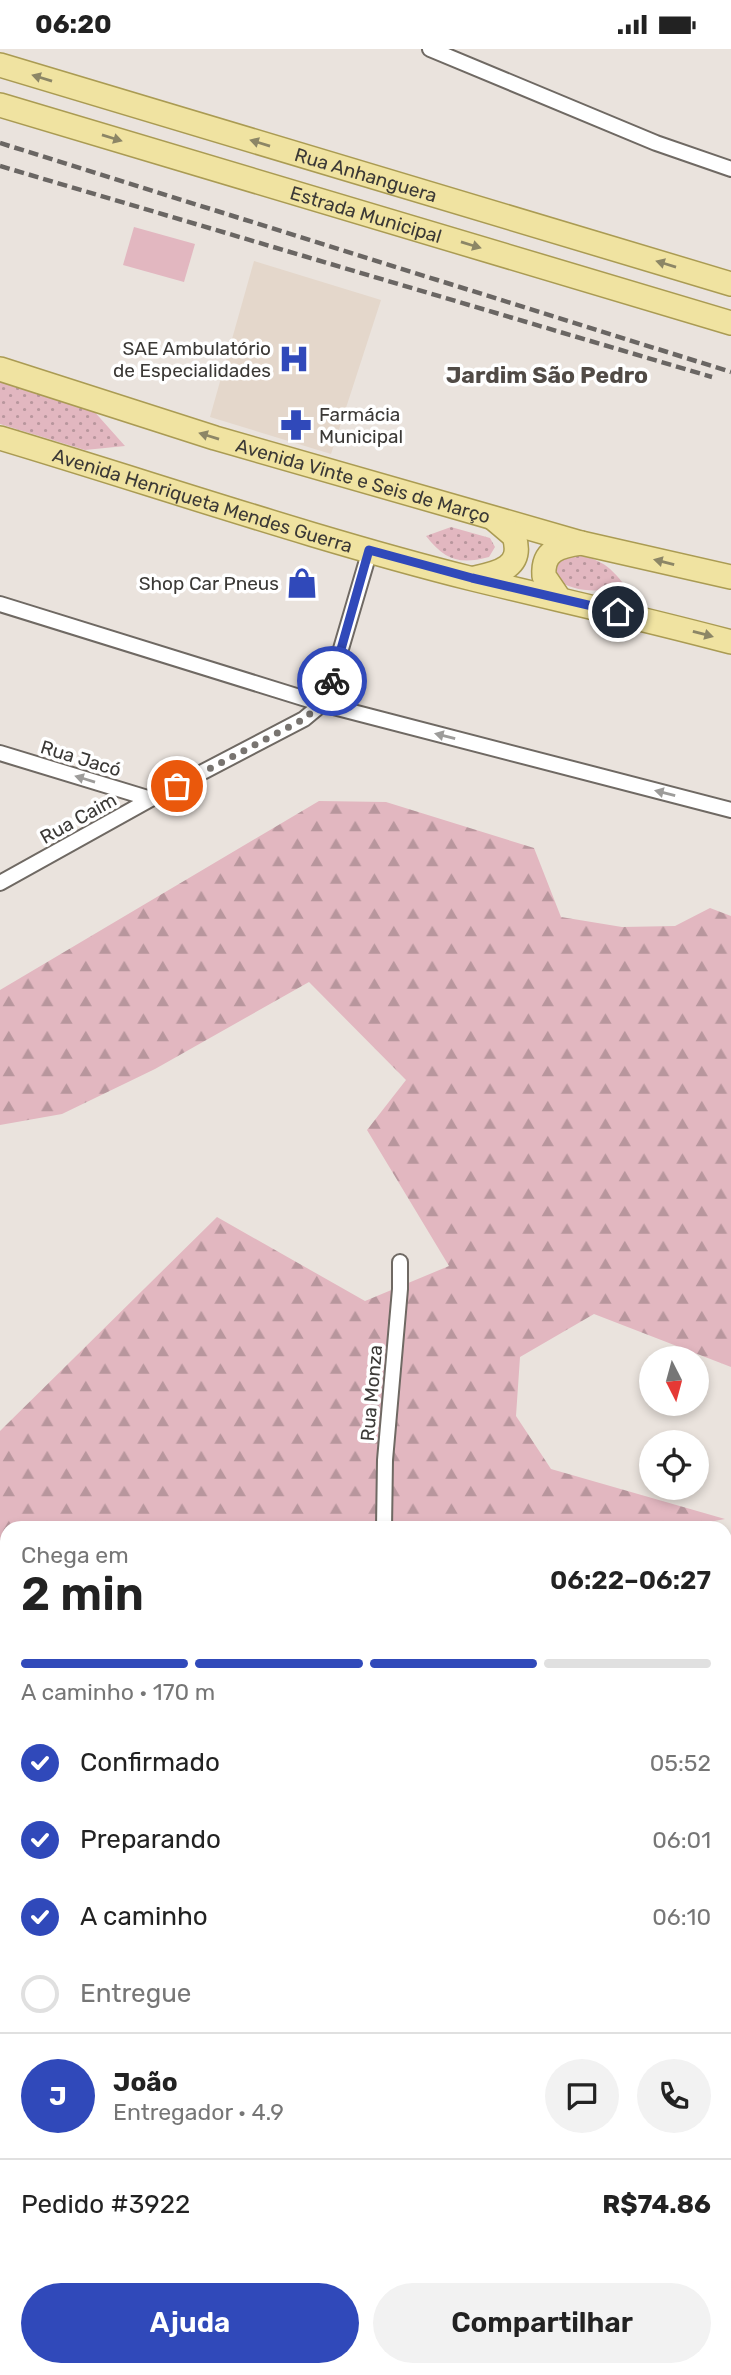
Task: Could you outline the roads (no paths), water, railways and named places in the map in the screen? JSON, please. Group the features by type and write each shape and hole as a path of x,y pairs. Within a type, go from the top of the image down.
{"main road":[{"name":"Rua Anhanguera","path":"0,65 731,284"},
{"name":"Estrada Municipal","path":"0,105 731,323"},
{"name":"Avenida Vinte e Seis de Março","path":"0,369 197,433 581,543 731,577"},
{"name":"Avenida Henriqueta Mendes Guerra","path":"0,438 369,550 731,642"},
{"path":"472,578 498,573 509,565 516,554 514,535 490,516"},
{"path":"559,598 544,576 546,558 556,548 581,543"}],"street":[{"path":"430,49 656,143 731,169"},
{"path":"321,704 328,692 369,550"},
{"path":"0,604 321,704 731,810"},
{"name":"Rua Caim","path":"0,883 150,799 304,719 321,704"},
{"name":"Rua Jacó","path":"0,753 150,799"},
{"name":"Rua Monza","path":"384,1521 385,1460 400,1262"}],"railway":[{"path":"0,143 731,372"},
{"path":"0,166 712,377"}],"place":[{"name":"SAE Ambulatório de Especialidades","path":"294,359"},
{"name":"Farmácia Municipal","path":"296,425"},
{"name":"Shop Car Pneus","path":"302,583"}],"district":[{"name":"Jardim São Pedro","path":"547,375"}]}
